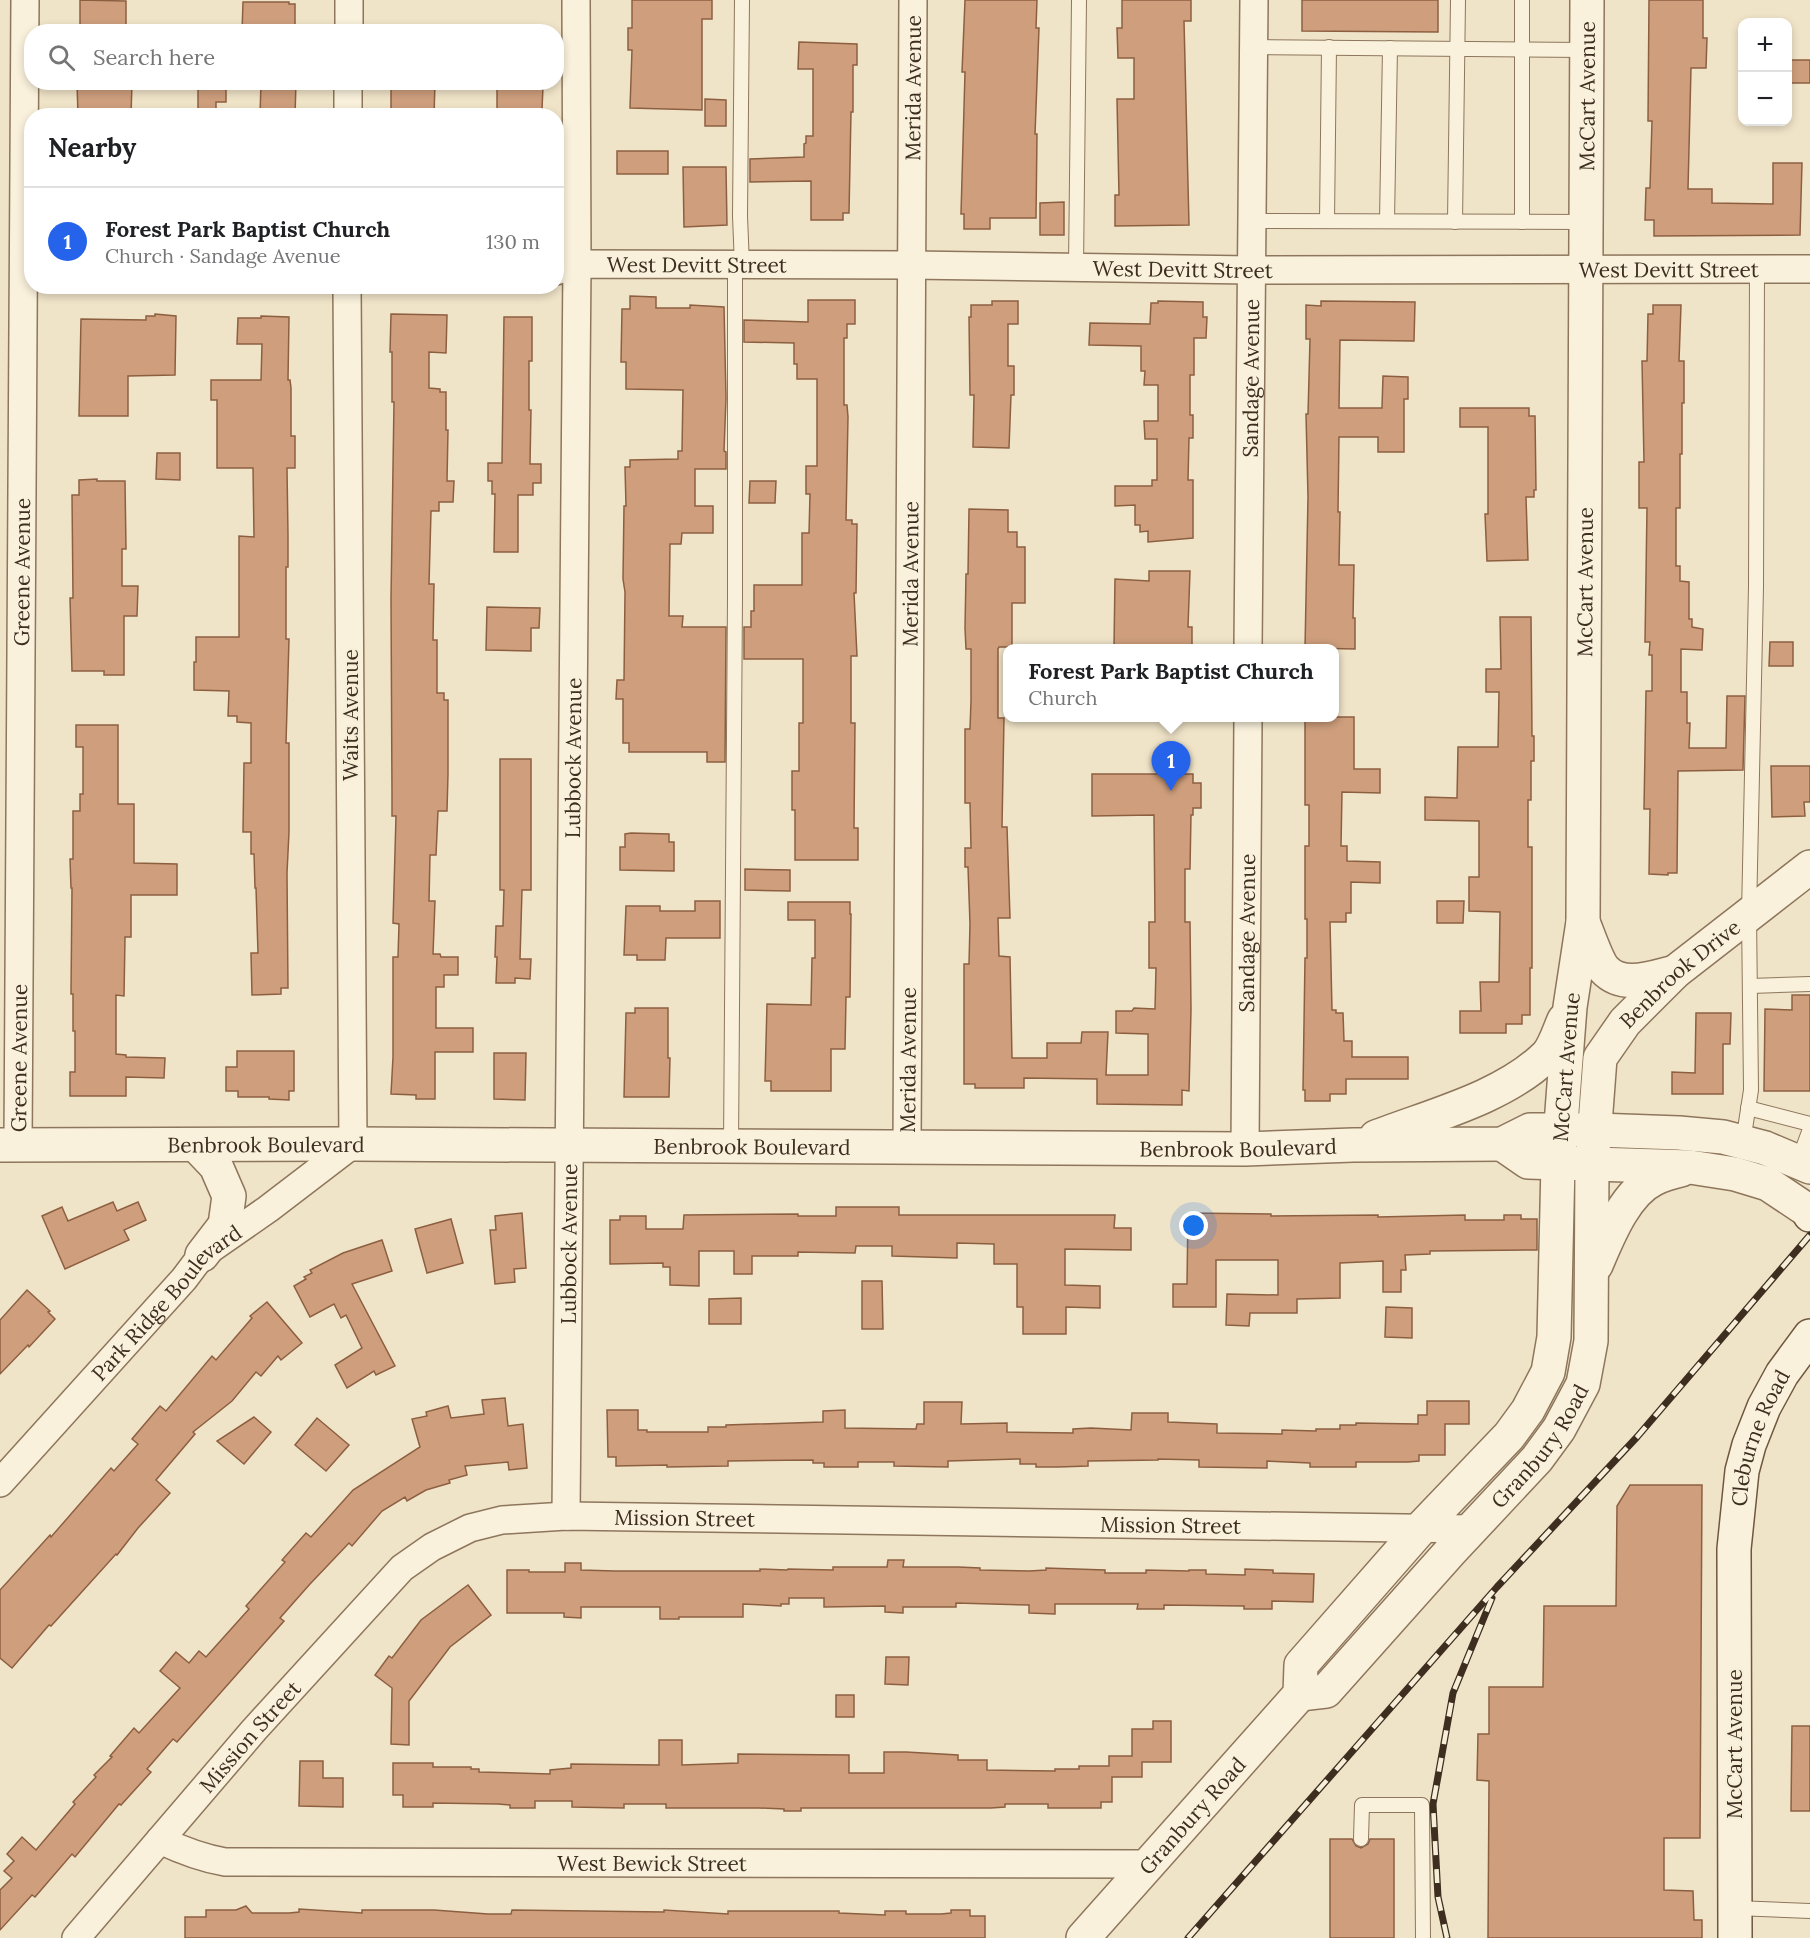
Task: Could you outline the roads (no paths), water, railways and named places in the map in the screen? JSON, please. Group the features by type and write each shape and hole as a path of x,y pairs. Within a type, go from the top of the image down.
{"street":[{"name":"Greene Avenue","path":"24,24 25,0"},
{"path":"349,0 349,24"},
{"name":"Lubbock Avenue","path":"566,1516 569,1147 567,268 576,0"},
{"name":"Merida Avenue","path":"907,1148 913,0"},
{"name":"Sandage Avenue","path":"1248,644 1254,0"},
{"name":"McCart Avenue","path":"1558,1164 1570,1007 1583,922 1587,0"},
{"name":"Greene Avenue","path":"9,1145 18,279 24,40"},
{"path":"348,90 348,108"},
{"name":"West Devitt Street","path":"567,268 912,265 1251,270 1810,269"},
{"name":"Waits Avenue","path":"347,294 353,1144"},
{"name":"Sandage Avenue","path":"1245,1149 1248,722"},
{"name":"Benbrook Drive","path":"1597,1120 1600,1058 1625,1022 1676,972 1810,867"},
{"path":"1583,922 1603,969 1611,975 1621,980 1632,981 1676,972"},
{"path":"1353,1145 1454,1109 1514,1080 1547,1055 1570,1007"},
{"name":"Benbrook Boulevard","path":"9,1145 353,1144 730,1148 1245,1149 1353,1145 1503,1144 1530,1130 1562,1130 1597,1120 1679,1133 1724,1137 1765,1148 1804,1164"},
{"name":"Granbury Road","path":"1300,1694 1326,1691 1537,1459 1560,1429 1582,1384 1591,1341 1593,1164 1597,1120"},
{"name":"Park Ridge Boulevard","path":"0,1483 184,1279 202,1255 268,1209 353,1144"},
{"path":"1503,1144 1528,1162 1690,1167 1735,1174 1768,1184 1810,1213"},
{"path":"196,1145 216,1166 229,1196 225,1225 202,1255"},
{"name":"Granbury Road","path":"1083,1938 1300,1694 1301,1665 1422,1527 1509,1436 1528,1410 1548,1372 1554,1337 1558,1164"},
{"path":"1592,1275 1607,1239 1630,1198 1652,1179 1690,1167"},
{"name":"Cleburne Road","path":"1734,1550 1742,1471 1749,1445 1764,1407 1782,1374 1810,1336"},
{"name":"Mission Street","path":"76,1938 254,1730 402,1568 432,1547 470,1528 502,1520 566,1516 1471,1529"},
{"name":"McCart Avenue","path":"1734,1550 1735,1923"},
{"name":"West Bewick Street","path":"160,1840 189,1853 225,1862 1148,1864"}],"lane":[{"path":"730,1148 742,0"},
{"path":"1076,267 1079,0"},
{"path":"1455,222 1458,0"},
{"path":"1522,0 1522,222"},
{"path":"1253,46 1586,50"},
{"path":"1327,221 1329,47"},
{"path":"1388,221 1390,48"},
{"path":"1251,221 1586,222"},
{"path":"1743,1142 1751,1090 1749,915 1756,587 1757,269"},
{"path":"1750,987 1810,984"},
{"path":"1748,1108 1810,1124"},
{"path":"1804,1164 1810,1129"},
{"path":"1361,1839 1362,1805 1422,1805 1424,1938"},
{"path":"1735,1923 1810,1911"}],"railway":[{"path":"1188,1938 1497,1587 1637,1437 1810,1235"},
{"path":"1447,1938 1438,1897 1433,1804 1453,1693 1492,1598"}],"place":[{"name":"Forest Park Baptist Church","path":"1171,791"}]}
